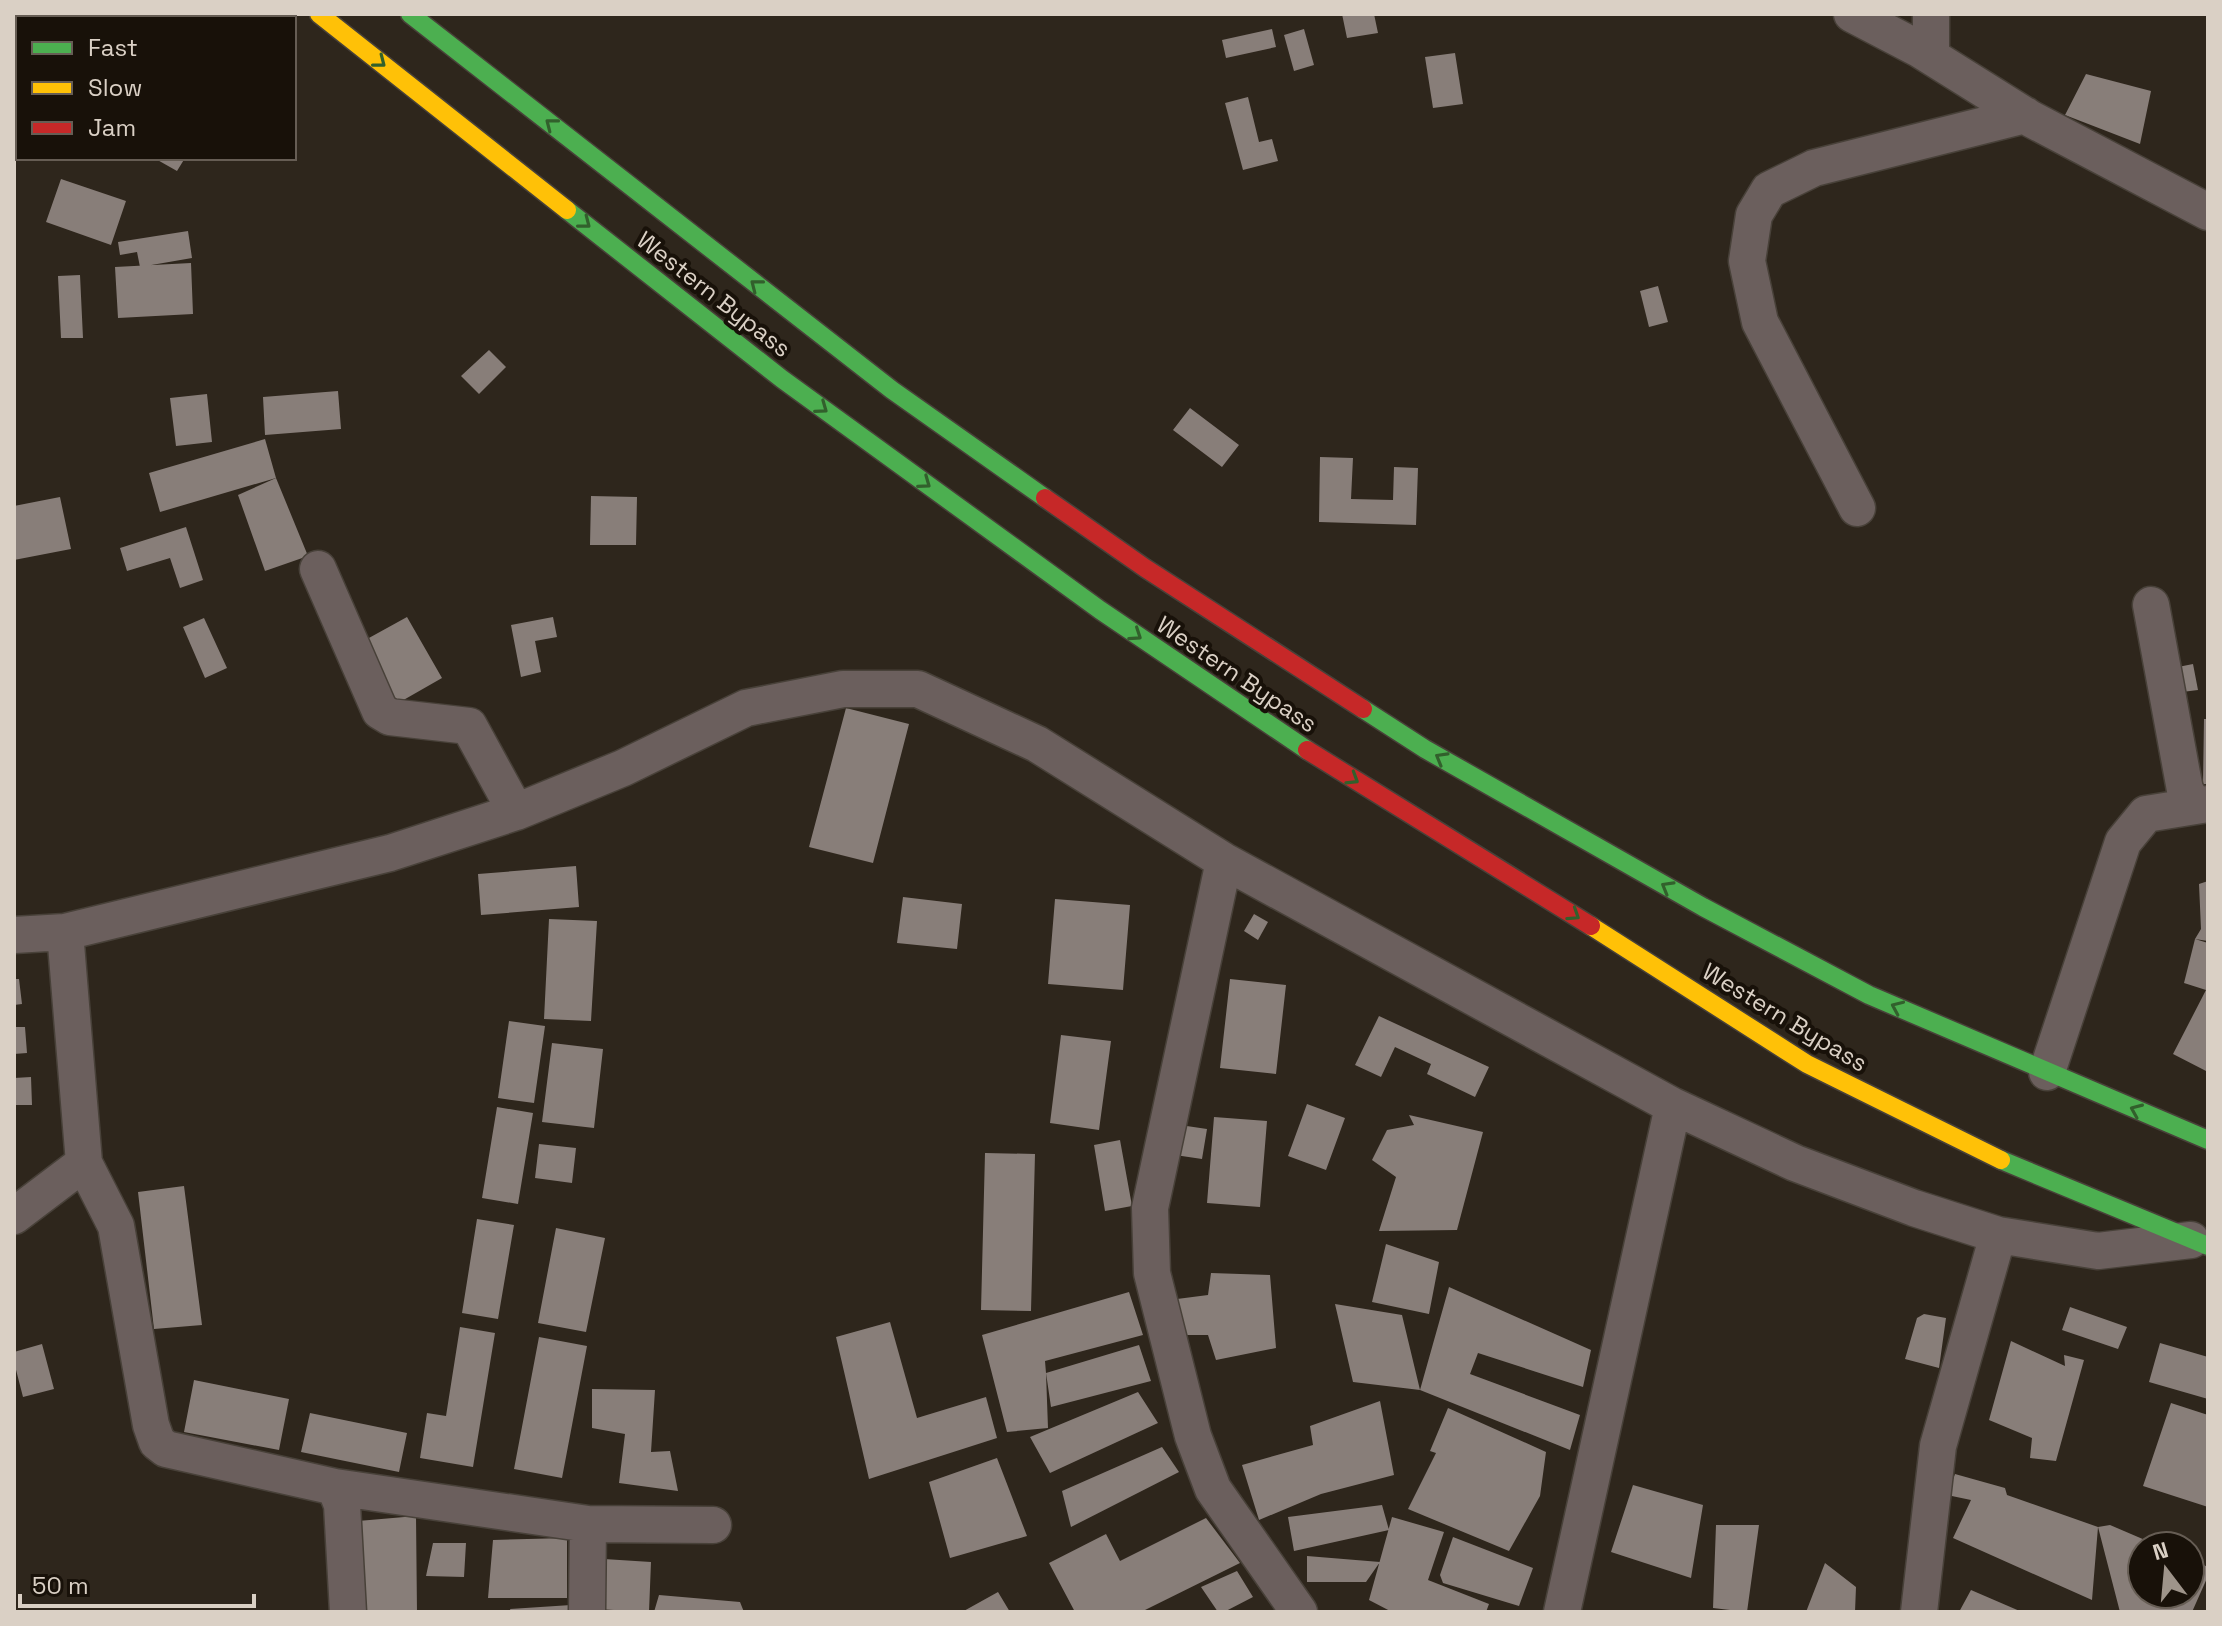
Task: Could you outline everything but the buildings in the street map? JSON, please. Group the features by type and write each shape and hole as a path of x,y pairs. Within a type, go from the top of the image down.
{"main road":[{"name":"Western Bypass","path":"319,14 782,379 1100,610 1318,758 1552,901 1807,1064 1981,1151 2200,1243"},
{"name":"Western Bypass","path":"410,14 892,390 1145,568 1425,749 1703,907 1869,995 2208,1140"}],"street":[{"path":"1852,14 1931,56 2025,115 2208,212"},
{"path":"1931,14 1931,56"},
{"path":"1857,508 1760,322 1747,261 1754,215 1769,190 1814,168 2025,115"},
{"path":"318,569 380,711 390,717 469,726 516,812"},
{"path":"2151,605 2185,790 2201,804"},
{"path":"14,935 65,932 390,853 516,812 623,768 746,708 843,689 918,689 1037,744 1224,861 1673,1106 1795,1163 1914,1208 1998,1235 2098,1251 2200,1243"},
{"path":"2047,1072 2123,842 2146,814 2201,804"},
{"path":"1224,861 1150,1208 1152,1273 1193,1436 1213,1489 1299,1612"},
{"path":"65,932 84,1163 116,1226 151,1425 157,1442 166,1449 335,1487 588,1524 713,1525"},
{"path":"1562,1612 1673,1106"},
{"path":"14,1216 84,1163"},
{"path":"1919,1612 1938,1446 1998,1235"},
{"path":"335,1487 342,1505 348,1612"},
{"path":"587,1612 588,1524"}],"traffic: fast":[{"path":"410,14 892,390 1045,498"},
{"path":"567,210 782,379 1100,610 1307,750"},
{"path":"1363,709 1425,749 1703,907 1869,995 2208,1140"},
{"path":"2001,1160 2208,1246"}],"traffic: slow":[{"path":"319,14 567,210"},
{"path":"1591,926 1807,1064 2001,1160"}],"traffic: jam":[{"path":"1045,498 1145,568 1363,709"},
{"path":"1307,750 1591,926"}]}
